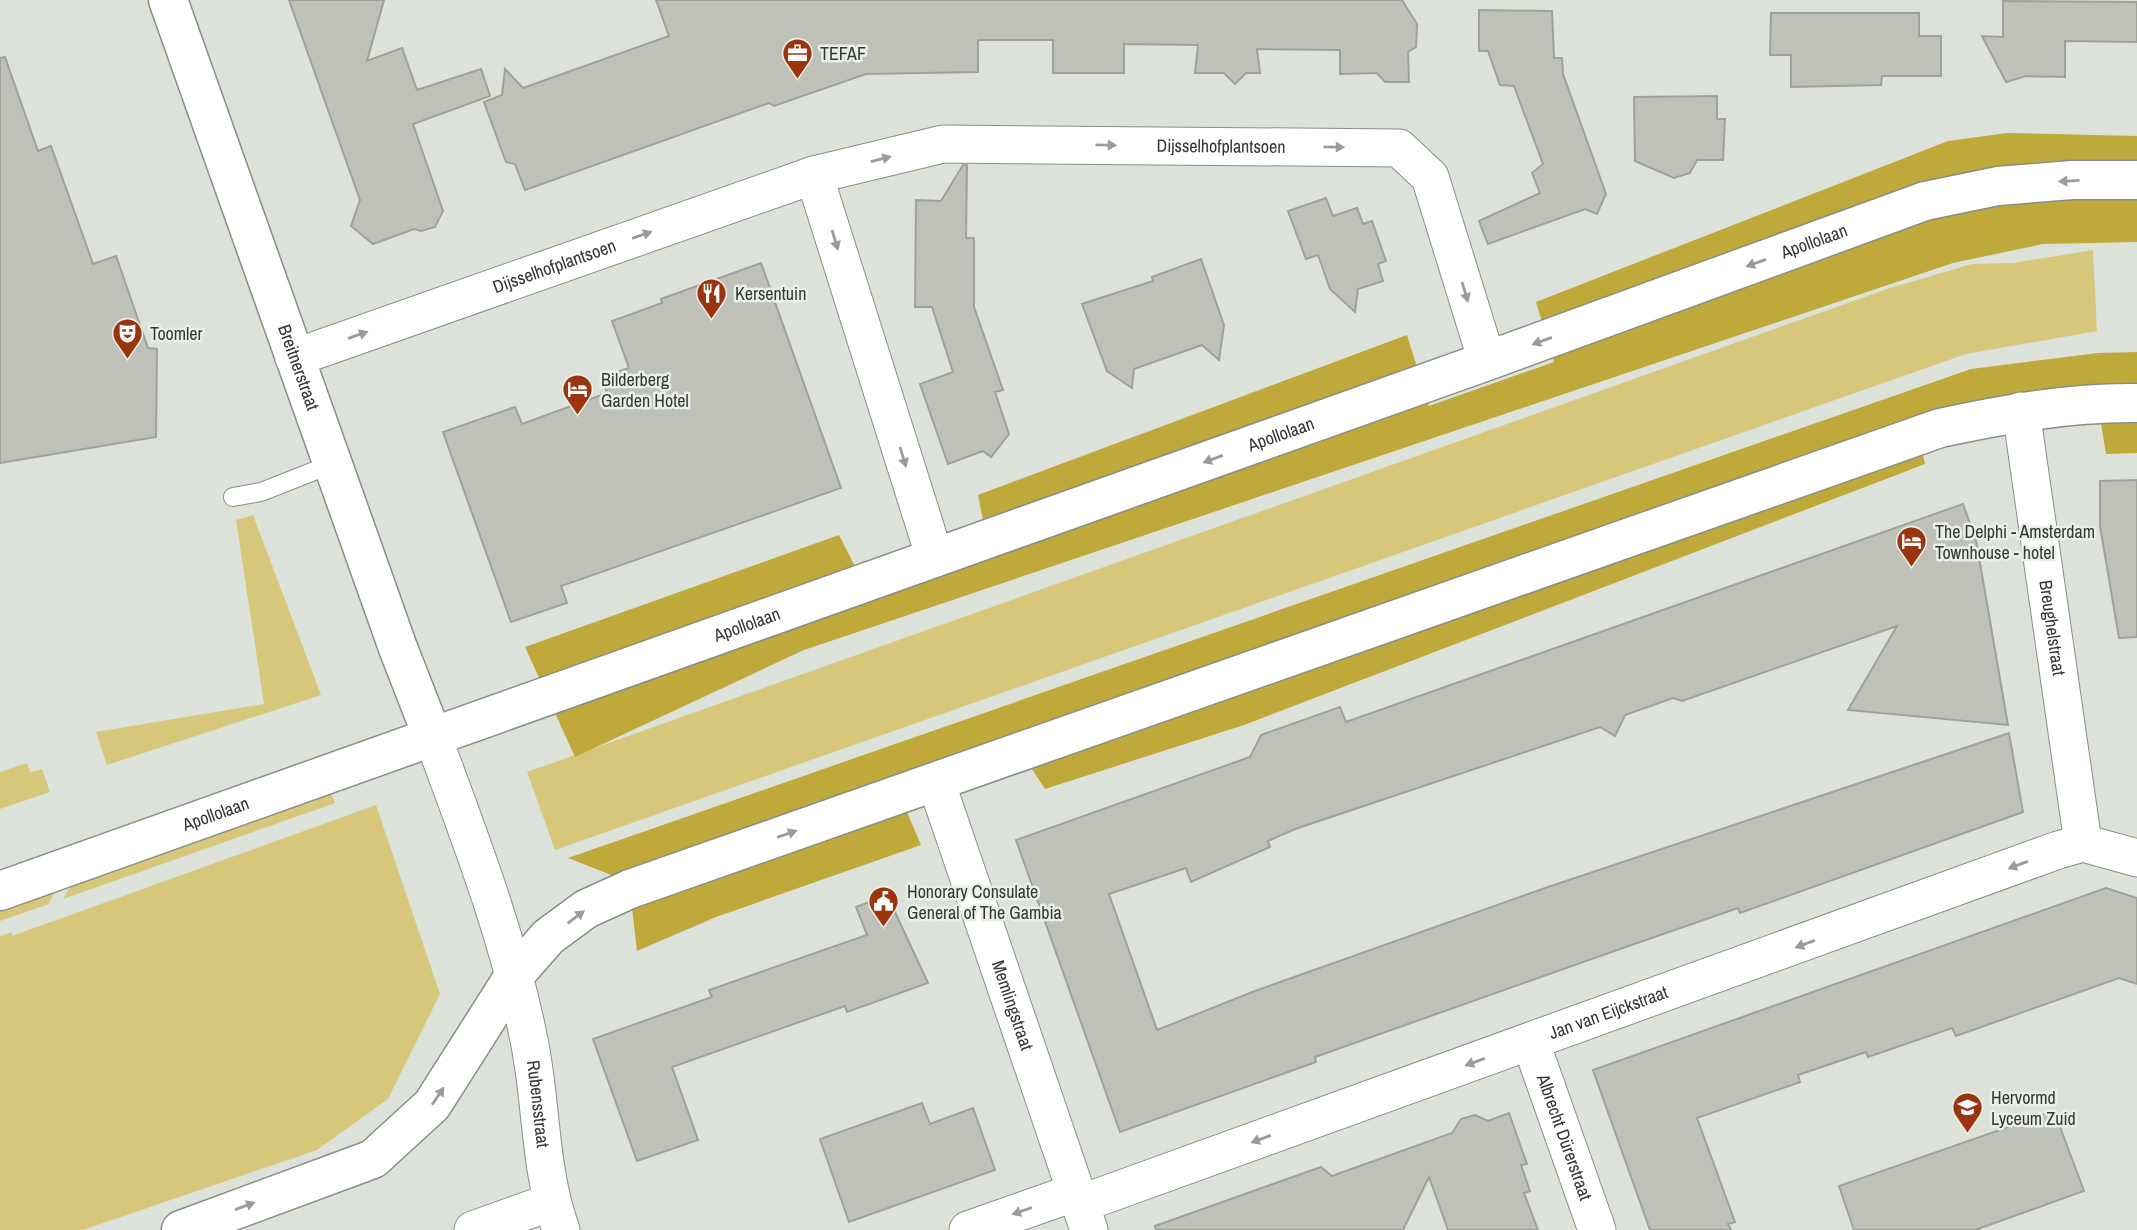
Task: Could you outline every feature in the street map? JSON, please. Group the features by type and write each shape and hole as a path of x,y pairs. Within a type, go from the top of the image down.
{"street":[{"name":"Breitnerstraat","path":"168,0 332,464 432,735"},
{"name":"Dijsselhofplantsoen","path":"294,358 814,175 943,144 1399,148 1430,177 1487,361"},
{"path":"814,175 935,558"},
{"name":"Apollolaan","path":"0,891 1487,361 1925,201 1998,186 2072,180 2137,180"},
{"path":"181,1230 373,1159 432,1105 514,976 548,937 586,909 630,889 1940,428 2021,411 2096,402 2137,403"},
{"name":"Breughelstraat","path":"2021,411 2082,843"},
{"path":"432,735 496,914 514,976"},
{"name":"Memlingstraat","path":"936,782 1082,1208"},
{"path":"2082,843 2137,858"},
{"name":"Jan van Eijckstraat","path":"968,1230 1082,1208 2082,843"},
{"name":"Rubensstraat","path":"514,976 530,1042 556,1216"},
{"name":"Albrecht Dürerstraat","path":"1531,1043 1597,1230"},
{"path":"472,1230 556,1216"}],"lane":[{"path":"233,498 261,492 332,464"}],"shaded area":[{"path":"2007,133 2137,136 2137,242 2043,244 1953,263 804,650 575,757 525,647 839,535 870,596 990,557 978,495 1407,335 1429,406 1554,362 1536,302 1948,141"},
{"path":"2093,250 2097,331 1966,354 555,850 527,772 1890,288 1972,264 2013,263"},
{"path":"2137,352 2137,453 2106,454 2095,387 1918,431 1925,464 1244,725 1045,789 1018,748 899,793 921,845 716,917 637,951 629,882 568,858 1971,369 2098,353"},
{"path":"253,515 321,695 107,765 96,732 264,704 236,520"},
{"path":"27,763 30,772 42,769 50,792 0,809 0,772"},
{"path":"330,790 335,803 63,899 74,881"},
{"path":"376,805 440,994 388,1099 317,1150 83,1230 0,1230 0,936 12,932 12,936"},
{"path":"55,889 49,904 0,921 0,908"}],"building":[{"path":"289,0 384,0 367,61 402,48 417,90 481,69 490,96 413,124 443,211 435,227 421,231 414,229 373,244 351,226 360,200"},
{"path":"656,0 1402,0 1417,24 1416,47 1408,52 1409,82 1385,82 1377,73 1340,74 1340,50 1257,49 1260,73 1246,73 1235,84 1224,73 1195,73 1198,45 1124,44 1124,73 1053,73 1053,40 978,40 978,72 866,74 774,106 769,103 525,190 515,164 506,162 484,102 502,95 505,69 523,88 669,36"},
{"path":"2003,1 2137,2 2137,42 2065,41 2065,77 2026,76 2006,82 1982,36 2003,37"},
{"path":"1479,10 1552,11 1554,58 1562,58 1563,74 1606,194 1597,214 1585,209 1488,244 1479,221 1540,193 1532,173 1543,164 1514,86 1500,85 1488,51 1479,51"},
{"path":"1771,13 1919,13 1919,36 1941,36 1941,76 1882,76 1881,85 1791,87 1791,55 1770,55"},
{"path":"5,57 38,151 51,146 93,264 116,256 148,348 157,349 156,437 0,463 0,58"},
{"path":"1717,96 1717,119 1725,119 1723,160 1697,160 1690,173 1674,178 1635,161 1634,97"},
{"path":"963,165 967,165 966,238 974,238 974,307 1003,390 995,392 1009,434 991,457 983,451 948,464 920,384 953,372 932,307 915,307 916,200 941,201"},
{"path":"1326,198 1333,216 1357,208 1363,224 1372,221 1386,261 1378,264 1383,281 1358,289 1355,312 1330,289 1318,255 1306,259 1288,211"},
{"path":"1201,259 1224,325 1219,360 1202,345 1134,369 1132,388 1107,371 1082,304 1153,281 1152,277"},
{"path":"761,263 841,488 561,586 567,603 511,622 443,432 515,407 522,424 607,393 602,377 629,368 612,321 662,303 661,299"},
{"path":"2137,480 2137,637 2119,638 2100,526 2100,481"},
{"path":"1963,504 1976,540 2008,725 1848,710 1897,626 1682,701 1673,698 1625,715 1615,736 1600,727 1295,829 1268,841 1270,847 1191,882 1186,868 1109,894 1157,1030 1255,991 1548,887 2009,733 2023,812 1740,913 1738,908 1315,1057 1316,1062 1120,1132 1016,840 1250,757 1261,735 1340,707 1346,722"},
{"path":"2106,888 2137,898 2137,984 2119,978 1956,1036 1952,1028 1868,1057 1866,1052 1798,1075 1800,1082 1697,1118 1735,1222 1728,1224 1731,1230 1650,1230 1593,1070"},
{"path":"887,895 928,983 847,1012 845,1006 672,1067 698,1140 637,1161 593,1039 712,997 709,990 867,935 856,907"},
{"path":"922,1103 930,1124 973,1108 995,1170 849,1222 820,1139"},
{"path":"2054,1111 2084,1191 1975,1230 1854,1230 1839,1186"},
{"path":"1509,1113 1527,1164 1521,1165 1530,1191 1524,1193 1538,1230 1448,1230 1429,1177 1403,1230 1156,1230 1155,1226 1321,1167 1332,1176 1452,1133 1461,1119 1475,1115 1488,1121"}],"place":[{"name":"TEFAF","path":"797,81"},
{"name":"Kersentuin","path":"712,321"},
{"name":"Toomler","path":"127,361"},
{"name":"Bilderberg Garden Hotel","path":"578,417"},
{"name":"The Delphi - Amsterdam Townhouse - hotel","path":"1912,569"},
{"name":"Honorary Consulate General of The Gambia","path":"884,929"},
{"name":"Hervormd Lyceum Zuid","path":"1968,1135"}]}
